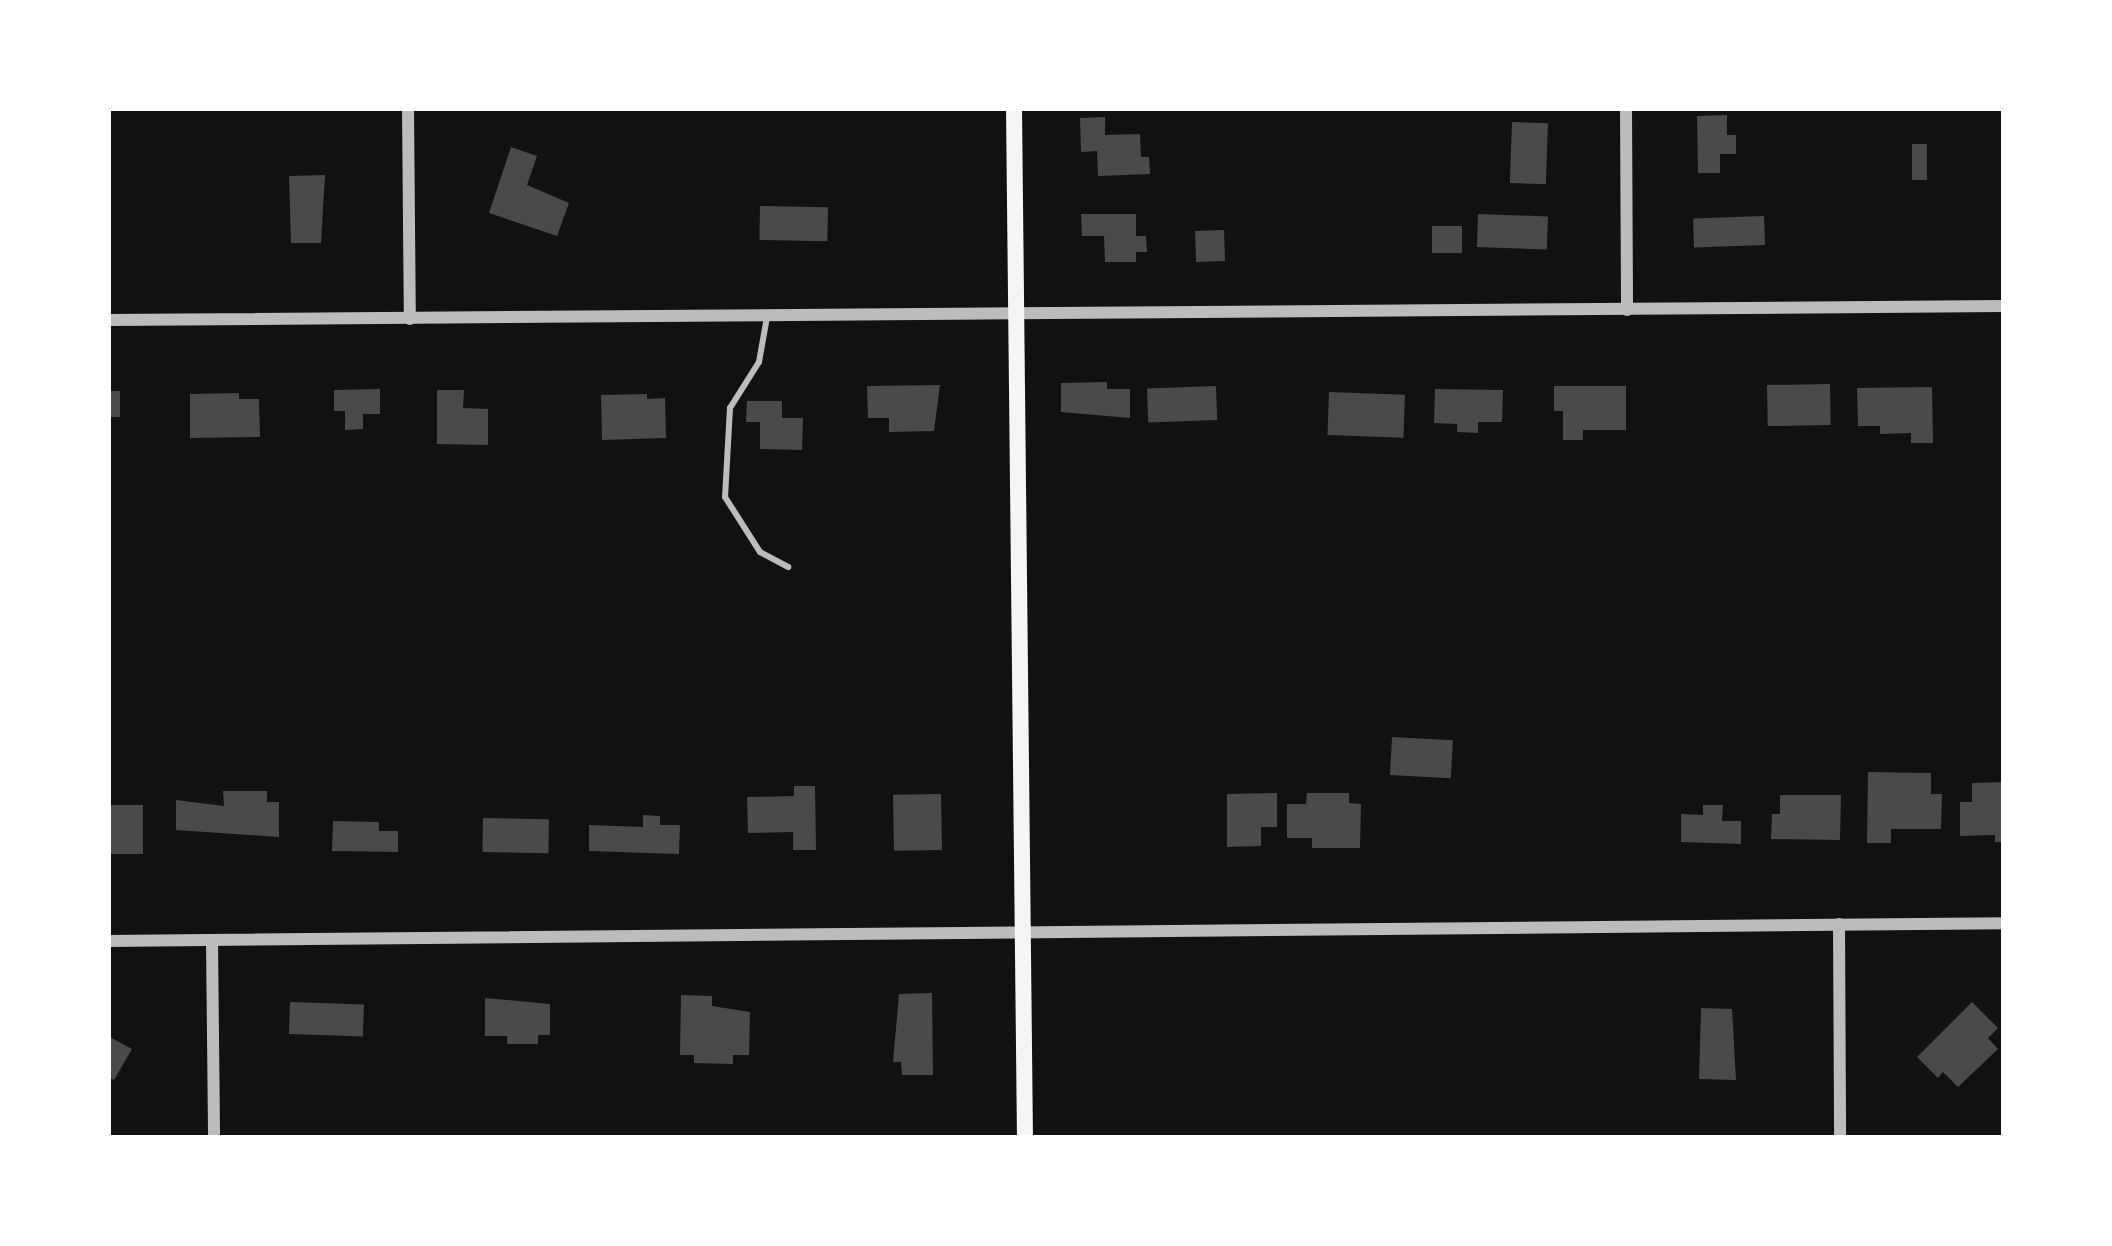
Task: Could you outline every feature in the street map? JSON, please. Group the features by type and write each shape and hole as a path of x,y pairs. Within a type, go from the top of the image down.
{"main road":[{"path":"1014,108 1025,1138"}],"street":[{"path":"408,108 410,319"},
{"path":"1626,108 1627,310"},
{"path":"108,320 2004,306"},
{"path":"108,941 2004,922"},
{"path":"1839,924 1840,1138"},
{"path":"212,940 214,1138"}],"lane":[{"path":"767,313 759,362 730,408 725,497 760,552 788,567"}],"building":[{"path":"1727,115 1727,135 1736,135 1736,154 1720,154 1720,173 1698,173 1697,116"},
{"path":"1105,117 1105,135 1140,134 1141,157 1149,157 1150,174 1098,176 1097,151 1081,152 1080,118"},
{"path":"1512,122 1548,123 1546,184 1510,183"},
{"path":"1912,144 1927,144 1927,180 1912,180"},
{"path":"511,147 537,156 527,185 569,203 557,236 489,213"},
{"path":"325,175 321,243 291,243 289,176"},
{"path":"760,206 828,207 827,241 759,240"},
{"path":"1081,214 1136,214 1136,236 1146,236 1147,252 1136,252 1136,262 1105,262 1104,236 1082,236"},
{"path":"1478,214 1548,216 1547,249 1477,247"},
{"path":"1764,216 1765,245 1694,247 1693,218"},
{"path":"1432,226 1462,226 1462,253 1432,253"},
{"path":"1224,230 1225,261 1196,262 1195,231"},
{"path":"1107,382 1107,389 1130,389 1130,418 1061,412 1061,383"},
{"path":"1830,384 1831,425 1768,426 1767,385"},
{"path":"940,385 934,431 889,432 889,418 868,418 867,386"},
{"path":"1216,386 1217,420 1148,422 1147,388"},
{"path":"1554,386 1626,386 1626,430 1583,430 1583,440 1563,440 1563,411 1554,411"},
{"path":"1932,387 1933,443 1911,443 1911,433 1880,434 1880,426 1858,426 1857,388"},
{"path":"380,389 380,414 363,414 363,429 345,430 345,411 334,411 334,390"},
{"path":"1435,389 1503,390 1502,422 1478,422 1478,433 1457,432 1457,424 1434,423"},
{"path":"437,390 464,390 463,408 488,409 488,445 437,444"},
{"path":"108,391 120,391 120,417 108,417"},
{"path":"1329,392 1405,395 1403,438 1327,435"},
{"path":"239,393 239,399 259,399 260,437 190,438 190,394"},
{"path":"647,394 647,399 665,398 666,438 602,440 601,395"},
{"path":"747,401 782,401 782,418 803,418 802,450 760,449 760,422 746,422"},
{"path":"1392,737 1453,740 1451,778 1390,775"},
{"path":"1868,772 1931,773 1931,794 1942,794 1941,829 1891,829 1891,843 1867,843"},
{"path":"2004,782 2004,842 1995,842 1995,835 1960,836 1960,802 1972,802 1972,783"},
{"path":"794,786 815,786 816,850 793,850 793,832 748,833 747,797 794,796"},
{"path":"223,791 267,791 267,802 279,802 279,837 176,830 176,800 224,806"},
{"path":"1277,793 1277,827 1261,827 1261,846 1227,847 1227,794"},
{"path":"1307,793 1349,793 1349,803 1361,804 1360,848 1312,848 1312,838 1287,838 1287,804 1306,804"},
{"path":"941,794 942,850 894,851 893,795"},
{"path":"1780,795 1841,795 1840,840 1771,839 1772,814 1780,814"},
{"path":"108,805 143,805 143,854 108,854"},
{"path":"1703,805 1723,805 1722,821 1741,821 1741,844 1681,842 1681,814 1703,815"},
{"path":"643,815 660,816 660,825 680,825 679,854 589,851 589,825 643,827"},
{"path":"483,818 549,819 548,853 482,852"},
{"path":"333,821 379,822 379,831 398,831 398,852 332,851"},
{"path":"932,993 933,1075 902,1075 901,1062 893,1062 899,994"},
{"path":"681,995 712,996 712,1006 750,1012 749,1055 733,1055 733,1064 694,1063 694,1055 680,1055"},
{"path":"485,998 550,1004 550,1035 538,1035 538,1044 507,1044 507,1036 485,1036"},
{"path":"290,1002 364,1005 363,1037 289,1034"},
{"path":"1972,1002 1998,1028 1988,1038 1998,1049 1958,1087 1943,1072 1938,1078 1917,1057"},
{"path":"1701,1008 1732,1009 1736,1080 1699,1079"},
{"path":"108,1036 132,1049 114,1080 108,1077"}]}
